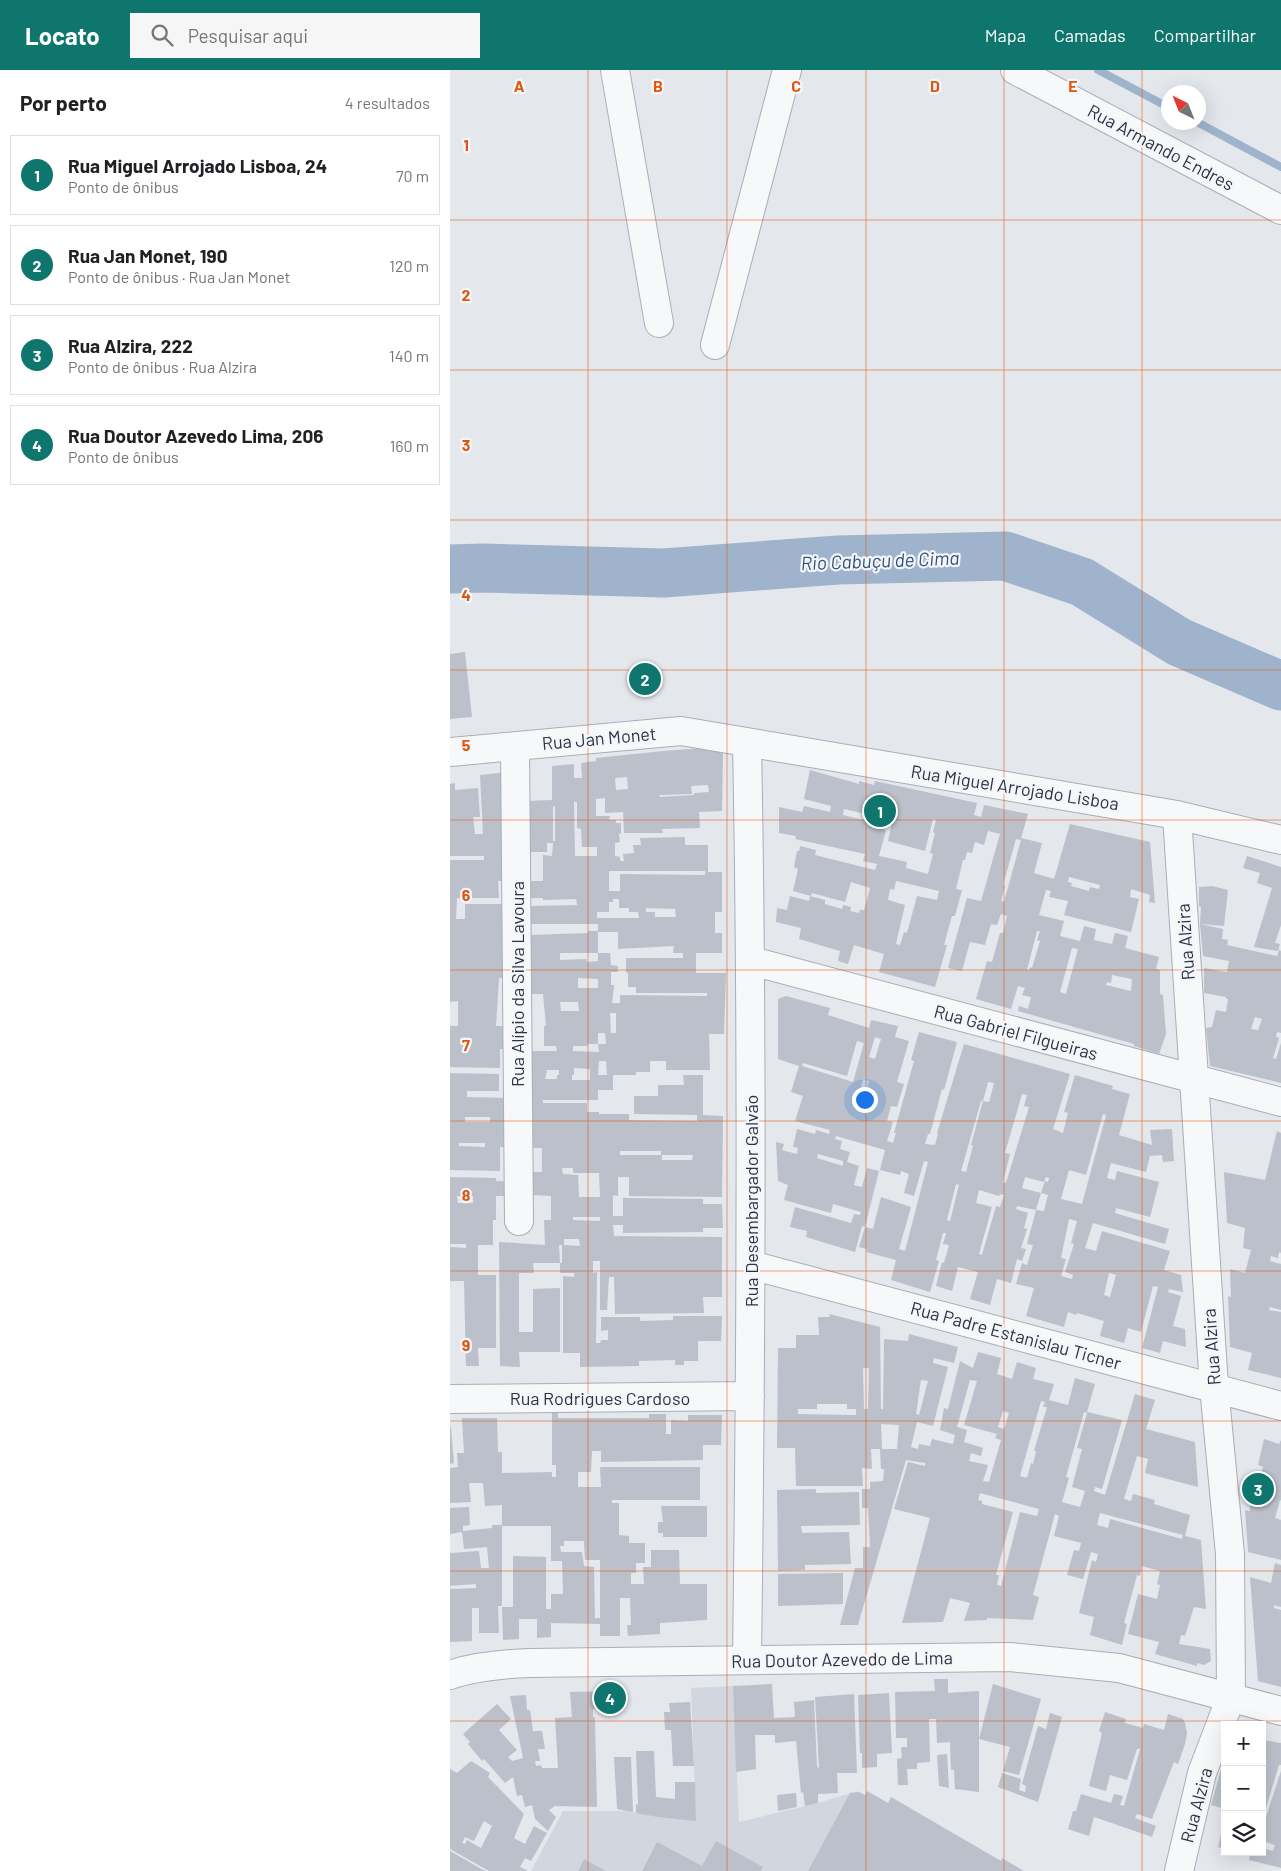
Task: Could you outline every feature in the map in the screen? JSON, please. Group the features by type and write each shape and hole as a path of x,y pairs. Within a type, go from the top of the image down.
{"street":[{"path":"615,70 659,322"},
{"path":"715,345 786,70"},
{"name":"Rua Armando Endres","path":"1015,70 1281,210"},
{"name":"Rua Jan Monet","path":"450,752 681,731 747,742"},
{"name":"Rua Miguel Arrojado Lisboa","path":"747,742 1177,814 1281,840"},
{"name":"Rua Desembargador Galvão","path":"747,742 752,961 747,1660"},
{"name":"Rua Alípio da Silva Lavoura","path":"515,746 518,1221"},
{"name":"Rua Alzira","path":"1177,814 1214,1387 1230,1554 1231,1696 1202,1773 1179,1871"},
{"name":"Rua Gabriel Filgueiras","path":"752,961 1281,1102"},
{"name":"Rua Padre Estanislau Ticner","path":"751,1265 1281,1406"},
{"name":"Rua Rodrigues Cardoso","path":"450,1399 750,1396"},
{"name":"Rua Doutor Azevedo de Lima","path":"450,1675 522,1663 1010,1657 1119,1668 1231,1696"},
{"path":"1231,1696 1281,1711"}],"shaded area":[{"path":"733,1686 739,1822 818,1803 858,1791 814,1871 531,1871 563,1811 628,1811 657,1817 696,1820 691,1688"}],"building":[{"path":"465,652 472,717 450,719 450,654"},
{"path":"704,748 723,752 722,811 699,812 700,828 662,829 663,833 624,833 623,812 605,813 605,798 596,799 596,816 610,816 609,820 616,820 616,823 621,823 620,842 615,843 615,856 620,857 620,861 624,861 623,854 634,853 633,845 641,845 640,838 685,837 685,845 708,845 708,872 722,872 722,912 715,912 715,933 722,933 722,953 696,953 696,973 726,973 724,1034 709,1034 710,1070 666,1070 666,1061 650,1061 650,1072 636,1072 636,1075 613,1075 613,1090 598,1090 598,1100 543,1100 543,1103 587,1103 587,1112 629,1114 629,1120 697,1121 697,1115 634,1114 634,1096 658,1096 658,1085 684,1085 683,1075 703,1075 703,1115 723,1116 722,1197 629,1196 629,1177 618,1177 618,1196 613,1195 613,1216 623,1216 623,1198 703,1199 703,1204 722,1204 723,1228 703,1228 703,1232 623,1233 623,1225 613,1225 614,1236 722,1237 722,1297 703,1297 704,1313 615,1314 614,1277 609,1277 607,1310 600,1310 600,1261 593,1261 593,1273 597,1272 596,1343 600,1343 601,1340 608,1340 608,1330 601,1331 601,1317 640,1317 640,1321 673,1320 673,1316 722,1316 721,1341 698,1341 698,1361 684,1361 684,1365 675,1365 675,1360 639,1361 639,1366 580,1367 580,1353 563,1353 563,1276 574,1277 574,1273 560,1273 560,1263 533,1263 534,1273 519,1273 519,1332 533,1332 533,1289 560,1288 560,1352 519,1352 520,1367 500,1366 499,1242 545,1245 544,1220 551,1220 551,1196 531,1195 530,1172 542,1172 542,1148 530,1148 529,1051 557,1051 556,1046 544,1046 544,1026 546,1026 543,994 527,994 529,935 598,931 598,924 529,924 529,906 577,905 576,899 543,900 543,898 529,898 529,881 543,881 543,855 552,856 553,843 547,843 547,852 528,852 528,801 552,800 552,766 574,764 574,778 582,778 581,763 596,761 596,758","holes":["627,777 628,789 616,790 615,778","708,785 709,792 694,793 694,795 660,797 659,795 692,794 691,786","574,802 577,802 577,828 581,829 582,847 597,847 597,856 575,856","555,806 555,841 553,841 553,807","609,871 705,871 705,875 620,874 620,891 609,891","613,899 619,899 619,908 629,908 629,912 638,912 639,918 597,918 597,912 609,912 609,902 613,902","646,908 675,909 676,917 655,917 655,912 646,912","598,932 618,932 618,949 674,946 673,953 683,953 683,958 626,958 628,987 636,987 636,993 707,993 707,996 620,995 620,1003 612,1003 614,985 611,985 611,972 618,972 618,966 611,965 610,953 598,953","560,953 598,953 598,961 587,962 586,959 560,960","578,978 598,979 598,988 578,988","560,1002 578,1002 579,1011 561,1011","610,1013 616,1013 616,1033 611,1033","598,1033 605,1033 606,1044 598,1044","598,1044 599,1052 573,1051 573,1046","599,1061 606,1061 607,1075 598,1075","574,1068 590,1069 590,1080 572,1080","547,1070 559,1070 559,1075 557,1075 557,1079 545,1079","620,1151 661,1151 661,1155 620,1155","662,1155 693,1155 692,1160 662,1160","562,1168 573,1168 573,1173 599,1173 600,1197 579,1197 578,1175 563,1174","573,1217 600,1217 600,1221 573,1220","564,1239 579,1239 580,1246 564,1245","559,1245 562,1245 562,1263 560,1263"]},
{"path":"810,770 859,784 859,781 874,785 875,781 977,803 974,815 981,817 984,805 1028,814 1021,838 1042,843 1034,873 1054,879 1070,824 1150,842 1155,903 1149,902 1150,895 1131,889 1130,897 1139,899 1131,932 1064,915 1068,901 1049,897 1051,891 1046,890 1039,915 1064,921 1060,936 1080,941 1084,926 1096,929 1094,940 1112,944 1115,933 1128,936 1125,948 1159,957 1156,969 1160,970 1160,994 1163,995 1166,1034 1159,1054 1134,1046 1134,1044 1018,1011 1019,1006 1028,1009 1031,997 1022,995 1025,988 1018,986 1011,1009 976,999 987,961 992,962 1007,916 1001,914 997,925 991,924 985,945 970,942 962,971 948,968 967,898 981,901 1000,834 988,831 984,845 975,842 972,853 967,852 965,860 963,860 956,889 962,890 955,916 952,916 944,945 947,945 935,987 879,972 884,954 854,945 848,964 838,961 840,951 799,939 801,928 776,922 777,908 787,910 790,896 809,901 810,896 825,900 825,904 842,909 843,905 851,907 850,911 859,913 860,910 864,910 870,888 851,882 845,902 812,893 811,896 793,891 798,869 794,867 797,851 799,851 800,846 816,850 815,855 875,870 877,864 863,861 865,854 795,839 796,836 779,833 779,807 802,812 804,806 830,812 831,806 804,799","holes":["844,809 889,819 888,822 892,823 888,841 925,851 933,819 936,820 930,853 933,854 928,874 906,868 907,862 879,856 886,830 867,825 868,821 843,815","1016,839 1021,840 1004,902 1001,901 1005,886 1003,885","1069,877 1100,885 1099,889 1090,887 1089,891 1071,886 1072,883 1068,882","896,881 939,891 937,900 917,896 907,933 904,932 900,945 896,944 905,905 888,900 890,889 894,890","1037,931 1040,931 1037,940 1040,941 1032,968 1030,967 1027,970","1072,948 1078,949 1066,994 1060,992","1112,975 1132,979 1131,991 1106,985 1107,982 1111,983"]},
{"path":"509,772 511,881 498,881 499,898 457,898 456,919 465,919 465,904 511,904 513,978 499,978 496,1026 514,1026 515,1049 500,1049 500,1068 450,1067 450,1026 458,1026 458,1001 450,1002 450,860 484,860 484,856 450,856 450,784 455,783 455,790 478,788 480,817 473,817 475,834 483,834 480,775"},
{"path":"1247,856 1281,867 1281,925 1275,943 1280,944 1278,951 1254,947 1272,888 1257,883 1260,873 1243,868"},
{"path":"1212,886 1228,890 1224,926 1200,924 1199,887"},
{"path":"1200,924 1223,929 1222,939 1228,940 1227,945 1277,956 1279,950 1281,951 1281,1033 1277,1032 1276,1037 1279,1038 1273,1058 1276,1059 1281,1043 1281,1083 1210,1066 1206,1028 1212,1027 1216,1010 1226,1012 1228,999 1204,993 1204,968 1227,972 1229,961 1203,956","holes":["1255,1017 1262,1019 1258,1030 1251,1029"]},
{"path":"786,996 830,1008 828,1015 869,1028 871,1020 898,1026 895,1037 909,1041 897,1082 904,1084 897,1107 891,1106 887,1121 893,1122 887,1141 893,1143 896,1133 894,1133 914,1061 911,1060 919,1032 957,1042 944,1090 942,1089 930,1134 928,1134 925,1144 935,1145 964,1044 1070,1074 1053,1129 1063,1133 1068,1113 1064,1112 1075,1075 1113,1086 1112,1089 1130,1094 1119,1135 1152,1145 1150,1130 1172,1129 1174,1161 1163,1162 1162,1155 1150,1156 1146,1172 1111,1163 1107,1178 1115,1180 1117,1171 1159,1182 1150,1217 1116,1208 1115,1213 1169,1229 1165,1244 1093,1223 1085,1248 1096,1251 1102,1231 1170,1251 1164,1270 1181,1275 1183,1292 1169,1289 1168,1292 1181,1296 1173,1326 1185,1329 1186,1347 1163,1341 1160,1353 1142,1348 1158,1287 1153,1286 1141,1332 1128,1328 1124,1343 1100,1336 1104,1321 1077,1313 1076,1315 1068,1312 1064,1327 1026,1316 1034,1288 1016,1284 1022,1263 1027,1265 1033,1245 1027,1244 1036,1210 1017,1206 1016,1209 1028,1213 1024,1228 1027,1229 1021,1248 1026,1249 1022,1261 1017,1259 1011,1283 997,1279 990,1305 970,1299 978,1272 958,1267 952,1291 936,1286 942,1262 944,1263 949,1245 943,1244 946,1233 943,1233 936,1260 939,1261 930,1292 891,1280 896,1260 866,1252 867,1249 859,1247 865,1227 862,1226 855,1252 806,1237 807,1231 790,1227 795,1207 851,1223 854,1214 860,1215 861,1212 833,1204 831,1213 784,1200 788,1185 778,1181 776,1142 784,1144 782,1150 797,1154 798,1148 793,1147 797,1129 815,1134 816,1130 829,1134 830,1130 795,1121 803,1096 791,1092 799,1066 778,1059 778,999","holes":["875,1037 881,1039 875,1059 869,1057","857,1041 864,1043 853,1082 802,1066 803,1063 847,1076","863,1079 869,1081 864,1098 859,1097","988,1082 994,1083 989,1102 983,1101","1022,1094 1027,1095 1024,1106 1029,1107 1006,1183 1003,1182 1010,1154 1005,1153","981,1101 983,1101 971,1145 973,1146 966,1172 961,1171","1103,1114 1106,1115 1082,1204 1061,1199 1069,1170 1086,1175","836,1136 885,1150 880,1170 900,1175 901,1171 909,1174 904,1193 914,1196 924,1161 928,1162 905,1251 899,1249 911,1207 881,1197 873,1229 865,1227 879,1171 867,1168 862,1187 854,1185 859,1166 847,1162 850,1152 840,1149 842,1141 835,1139","818,1154 843,1161 843,1166 817,1158","1025,1177 1044,1182 1046,1177 1049,1178 1048,1182 1045,1181 1041,1193 1022,1188","956,1184 959,1185 950,1221 947,1220","979,1190 999,1196 1000,1194 1004,1195 1000,1207 996,1206 982,1255 979,1254 992,1207 976,1203","1041,1193 1048,1195 1044,1211 1036,1210","1069,1219 1077,1221 1071,1243 1074,1244 1065,1272 1073,1275 1072,1279 1061,1276 1066,1259 1061,1258","1109,1273 1116,1275 1110,1297 1104,1295"]},
{"path":"450,1073 499,1074 499,1091 467,1091 467,1097 509,1098 514,1147 500,1147 500,1171 450,1170","holes":["465,1117 490,1117 490,1122 465,1122","459,1143 485,1143 485,1147 459,1146"]},
{"path":"1277,1131 1281,1133 1281,1253 1279,1252 1278,1258 1271,1256 1270,1261 1281,1264 1281,1310 1270,1307 1269,1310 1281,1312 1281,1378 1248,1370 1252,1353 1230,1347 1228,1296 1231,1297 1230,1269 1245,1273 1251,1250 1243,1248 1245,1228 1227,1223 1224,1172 1265,1180"},
{"path":"450,1177 496,1178 496,1181 513,1182 513,1196 496,1196 496,1220 493,1220 493,1245 478,1245 478,1275 496,1275 496,1348 478,1348 479,1366 466,1366 464,1281 450,1281 450,1247 466,1248 466,1244 450,1244","holes":["457,1196 473,1196 473,1203 458,1203"]},
{"path":"829,1314 880,1327 881,1409 883,1409 884,1339 908,1341 909,1334 958,1347 954,1363 934,1358 933,1363 948,1367 933,1426 917,1422 911,1447 918,1449 919,1444 930,1446 932,1439 953,1444 955,1435 940,1430 944,1408 948,1409 960,1361 973,1368 978,1352 1001,1358 997,1374 1012,1379 1017,1362 1036,1368 1033,1379 1054,1384 1049,1400 1068,1405 1075,1378 1095,1384 1087,1412 1122,1420 1102,1489 1095,1487 1094,1491 1105,1495 1135,1394 1155,1400 1146,1429 1195,1442 1198,1487 1145,1473 1148,1459 1137,1456 1124,1499 1131,1501 1133,1494 1155,1500 1154,1504 1190,1515 1185,1536 1201,1540 1206,1609 1194,1607 1185,1636 1181,1635 1179,1644 1210,1649 1211,1661 1204,1665 1197,1663 1197,1666 1155,1654 1159,1642 1128,1634 1138,1594 1157,1599 1160,1585 1157,1584 1160,1571 1142,1566 1140,1576 1137,1575 1124,1623 1127,1624 1122,1645 1090,1635 1094,1617 1079,1613 1092,1560 1096,1562 1098,1554 1091,1552 1083,1579 1067,1575 1074,1550 1079,1551 1081,1543 1054,1536 1059,1516 1055,1514 1033,1595 1039,1597 1033,1620 987,1618 987,1620 964,1621 970,1603 950,1598 943,1622 902,1623 930,1518 894,1509 908,1462 925,1466 925,1463 906,1460 858,1625 840,1625 855,1568 863,1568 863,1547 870,1547 868,1508 862,1508 862,1489 870,1489 870,1482 883,1481 884,1469 881,1469 880,1449 871,1449 872,1469 862,1468 863,1486 796,1486 795,1448 777,1448 778,1348 796,1348 796,1335 819,1335 818,1317 830,1317","holes":["863,1368 869,1368 868,1409 864,1409","921,1380 928,1381 919,1415 916,1414","970,1380 977,1381 964,1425 997,1434 995,1438 1001,1440 989,1482 983,1481 988,1465 969,1461 971,1453 981,1456 983,1448 964,1442 967,1430 957,1427","1041,1401 1045,1402 1043,1407 1047,1407 1034,1451 1036,1451 1033,1464 1031,1463 1027,1478 1020,1476","817,1404 847,1404 847,1409 856,1409 856,1415 798,1414 798,1409 817,1409","1003,1411 1009,1413 1004,1429 998,1427","1084,1412 1087,1413 1077,1448 1082,1449 1072,1487 1085,1491 1080,1507 1062,1502 1069,1478 1066,1477","881,1424 899,1425 897,1449 882,1449","980,1493 1039,1509 1037,1516 1020,1512 1001,1586 997,1585 999,1575 996,1575 1013,1512 982,1504 982,1501 978,1500","1100,1513 1183,1535 1182,1539 1110,1519 1108,1528 1097,1525"]},
{"path":"552,1413 558,1413 558,1418 649,1418 649,1414 666,1414 666,1434 671,1434 671,1420 688,1421 688,1415 722,1415 721,1445 703,1445 703,1460 601,1462 601,1451 592,1451 591,1472 578,1472 578,1487 601,1487 600,1467 700,1467 700,1500 612,1500 612,1503 619,1503 619,1535 629,1536 629,1543 645,1543 645,1563 636,1563 636,1573 631,1573 631,1584 644,1584 643,1567 651,1567 651,1550 679,1550 680,1584 707,1584 707,1620 660,1623 660,1634 628,1636 627,1625 631,1625 630,1598 620,1598 620,1636 600,1636 600,1624 551,1623 551,1637 537,1638 537,1619 519,1619 519,1639 503,1640 502,1607 513,1607 513,1556 546,1557 546,1609 551,1609 551,1594 563,1594 562,1561 551,1561 551,1526 502,1526 502,1606 498,1606 499,1633 479,1633 479,1608 472,1608 472,1641 450,1642 450,1589 476,1588 476,1584 450,1586 450,1553 479,1551 481,1568 489,1568 487,1547 464,1549 462,1532 450,1534 450,1508 469,1507 470,1525 463,1526 463,1531 492,1528 492,1525 502,1525 502,1505 485,1506 483,1483 469,1483 471,1502 450,1503 450,1468 458,1467 457,1453 464,1453 462,1418 497,1418 498,1452 502,1452 502,1473 552,1472 552,1477 556,1477 556,1465 552,1465","holes":["564,1541 584,1541 585,1560 600,1560 600,1618 595,1618 594,1567 584,1566 582,1552 561,1552 560,1546 564,1546"]},
{"path":"450,1427 454,1463 450,1464"},
{"path":"1264,1439 1279,1444 1281,1440 1281,1501 1275,1518 1281,1520 1281,1560 1248,1552 1245,1510 1250,1511 1248,1473 1260,1477 1263,1467 1258,1465"},
{"path":"816,1489 816,1493 859,1492 860,1525 801,1526 802,1533 849,1532 851,1564 805,1565 805,1570 778,1571 777,1490"},
{"path":"661,1506 707,1506 707,1537 663,1537 663,1533 658,1533 658,1522 663,1522"},
{"path":"1275,1563 1281,1565 1281,1607 1274,1605 1274,1608 1281,1610 1281,1687 1258,1681 1250,1577 1271,1583"},
{"path":"843,1573 843,1604 778,1606 778,1574"},
{"path":"934,1679 948,1679 948,1693 979,1691 979,1792 955,1789 954,1770 951,1770 950,1742 937,1743 936,1719 929,1719 930,1762 917,1763 917,1769 907,1769 908,1785 898,1785 897,1759 902,1758 901,1747 907,1747 907,1738 896,1738 895,1692 935,1691"},
{"path":"772,1684 774,1718 795,1717 794,1702 814,1700 817,1767 819,1768 815,1697 854,1694 857,1773 837,1773 838,1793 818,1794 818,1803 805,1806 803,1792 801,1793 796,1741 775,1743 775,1735 755,1735 756,1769 736,1772 733,1686"},
{"path":"993,1684 1041,1699 1019,1775 1003,1771 1010,1747 979,1739"},
{"path":"610,1691 611,1708 593,1709 593,1717 595,1717 597,1807 555,1806 549,1810 556,1817 548,1831 535,1819 532,1805 525,1807 522,1795 517,1796 513,1777 505,1783 484,1759 482,1761 468,1744 470,1742 463,1734 497,1704 511,1719 499,1730 517,1750 508,1757 512,1761 523,1758 510,1696 526,1695 527,1710 530,1710 533,1731 542,1731 545,1749 538,1749 540,1761 535,1761 536,1766 558,1768 555,1718 572,1717 570,1692"},
{"path":"889,1693 892,1753 877,1754 877,1767 862,1768 858,1695"},
{"path":"690,1702 694,1766 673,1766 671,1730 665,1730 664,1712 670,1712 669,1703"},
{"path":"1105,1712 1126,1719 1125,1723 1143,1728 1144,1724 1164,1730 1168,1714 1183,1719 1185,1723 1187,1733 1185,1744 1178,1764 1174,1762 1152,1819 1137,1814 1135,1818 1156,1826 1152,1837 1094,1817 1089,1836 1068,1829 1073,1811 1076,1811 1081,1794 1111,1803 1114,1794 1123,1796 1120,1805 1124,1806 1140,1749 1137,1749 1127,1780 1110,1775 1106,1791 1089,1786 1102,1733 1099,1731"},
{"path":"1050,1713 1062,1717 1038,1802 998,1787 1002,1773 1021,1779 1019,1790 1025,1792 1026,1786 1022,1784 1038,1726 1046,1729"},
{"path":"1266,1741 1281,1743 1281,1765 1279,1765 1266,1808"},
{"path":"636,1751 654,1751 656,1797 675,1799 675,1782 695,1782 696,1821 636,1813 636,1804 638,1805"},
{"path":"947,1754 949,1788 939,1786 937,1755"},
{"path":"614,1757 631,1757 633,1812 617,1809"},
{"path":"471,1761 490,1773 488,1777 524,1814 514,1838 525,1844 534,1826 547,1833 531,1861 525,1858 520,1867 528,1871 489,1871 450,1849 450,1769 457,1773","holes":["484,1821 492,1826 481,1848 467,1840 465,1844 462,1843 465,1837 474,1841"]},
{"path":"1221,1769 1221,1808 1211,1805"},
{"path":"1281,1771 1281,1868 1249,1860 1250,1856 1266,1856 1266,1849 1273,1851 1275,1845 1266,1842 1266,1817"},
{"path":"867,1791 888,1803 891,1797 1001,1861 1002,1858 1024,1871 808,1871 850,1793 859,1792 865,1795"},
{"path":"796,1793 797,1807 778,1811 777,1795"},
{"path":"1221,1834 1221,1848 1218,1847"},
{"path":"716,1841 763,1867 761,1871 642,1871 657,1842 702,1866"},
{"path":"450,1851 485,1871 450,1871"},
{"path":"584,1859 606,1871 578,1871"}],"waterway":[{"path":"1098,70 1161,103"},
{"path":"1206,127 1281,167"},
{"name":"Rio Cabuçu de Cima","path":"450,569 482,568 664,573 838,560 1005,556 1082,582 1179,642 1281,686"}],"place":[{"name":"Rua Jan Monet, 190","path":"645,679"},
{"name":"Rua Miguel Arrojado Lisboa, 24","path":"880,811"},
{"name":"Rua Alzira, 222","path":"1258,1489"},
{"name":"Rua Doutor Azevedo Lima, 206","path":"610,1698"}]}
